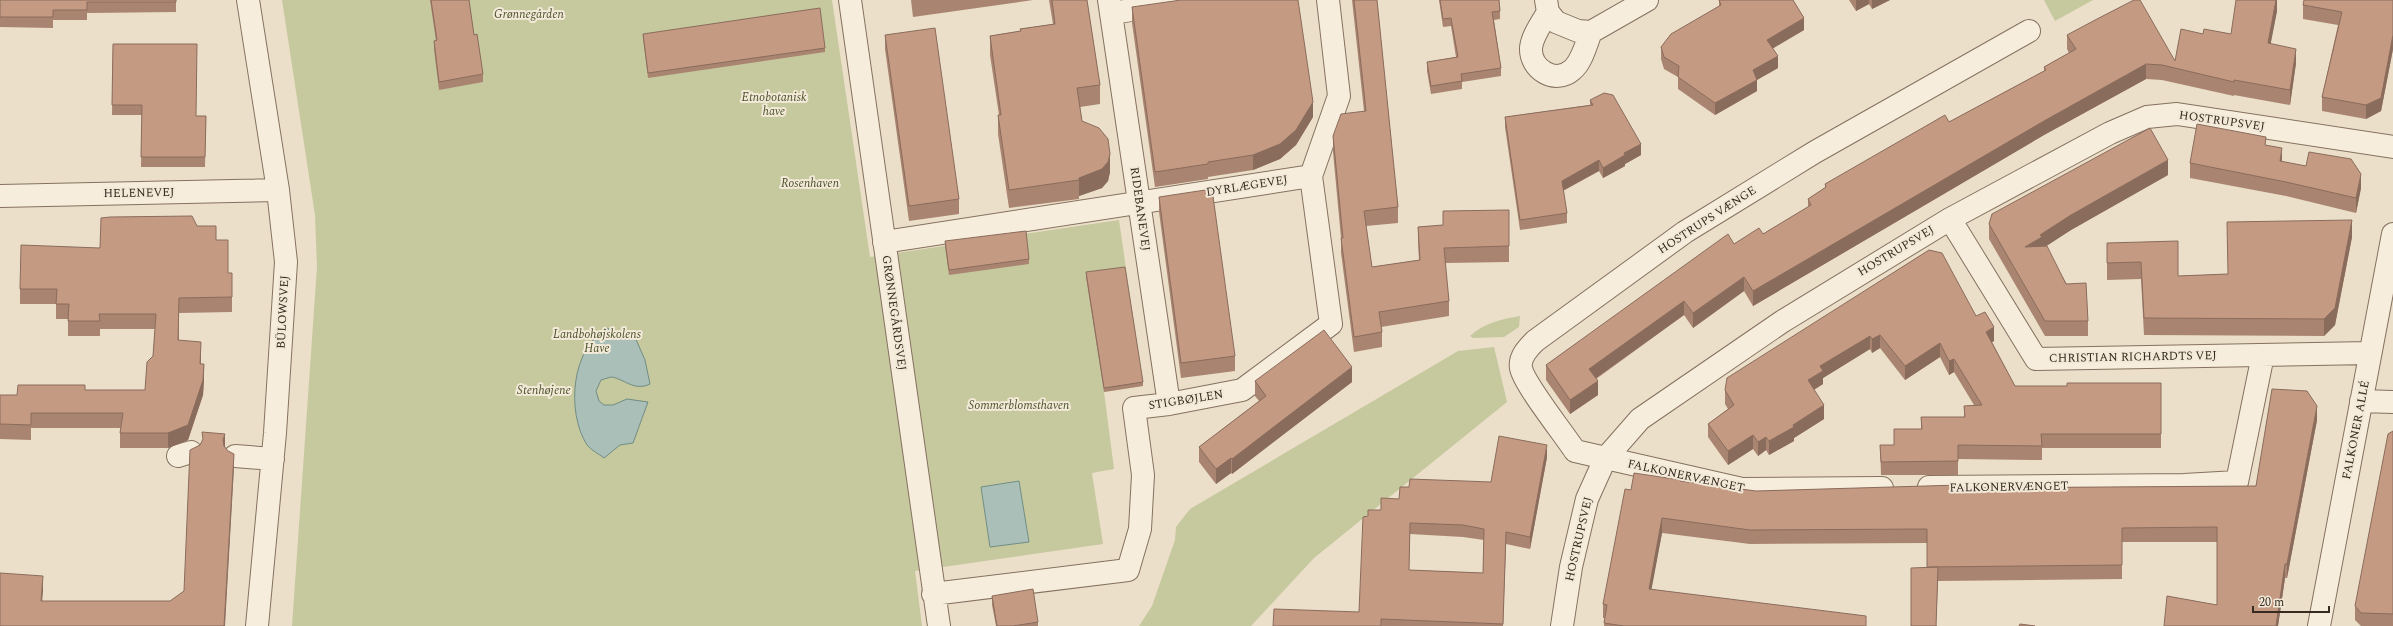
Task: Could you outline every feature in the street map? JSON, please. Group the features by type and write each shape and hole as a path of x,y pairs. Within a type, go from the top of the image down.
{"street":[{"name":"BÜLOWSVEJ","path":"248,0 278,190 286,262 273,459 257,626"},
{"name":"GRØNNEGÅRDSVEJ","path":"850,0 933,594 939,626"},
{"name":"RIDEBANEVEJ","path":"1169,404 1110,7 1200,0"},
{"path":"1312,176 1339,96 1328,0"},
{"path":"1547,6 1533,40 1532,58 1536,65 1549,75 1564,75 1572,71 1578,64 1591,32 1647,0"},
{"path":"1547,6 1556,22 1566,27 1591,32"},
{"name":"HOSTRUPS VÆNGE","path":"1605,458 1575,451 1526,381 1520,367 1521,360 1528,347 1585,303 1685,232 1816,152 2030,31"},
{"name":"HOSTRUPSVEJ","path":"1562,626 1571,567 1587,499 1605,458 1640,419 1783,321 1950,219 2110,133 2147,117 2177,114 2393,147"},
{"name":"DYRLÆGEVEJ","path":"884,242 1312,176"},
{"name":"STIGBØJLEN","path":"933,594 1128,570 1140,530 1143,475 1134,408 1169,404 1242,390 1331,324 1312,176"},
{"name":"HELENEVEJ","path":"0,196 278,190"},
{"name":"CHRISTIAN RICHARDTS VEJ","path":"1950,219 2036,359 2370,353"},
{"name":"FALKONER ALLÉ","path":"2318,626 2393,234"},
{"name":"FALKONERVÆNGET","path":"1605,458 1742,489 2184,485 2237,482 2263,355"},
{"path":"2361,401 2393,402"},
{"path":"235,456 273,459"}],"green space":[{"name":"Landbohøjskolens Have","path":"282,0 832,0 870,257 1119,220 1143,386 1104,392 1114,469 1092,473 1103,544 915,571 922,626 292,626 317,267 315,215"},
{"path":"2044,0 2093,0 2055,21"},
{"path":"1520,316 1519,327 1504,337 1473,338 1470,336 1487,325 1500,320"},
{"path":"1494,347 1507,402 1314,558 1251,626 1139,626 1152,606 1175,540 1176,527 1190,509 1458,351"}],"water":[{"path":"608,328 610,332 616,336 623,337 634,335 645,360 650,384 644,386 634,386 611,377 601,380 596,391 599,401 604,405 613,405 627,399 648,402 633,443 620,445 604,458 587,445 580,431 576,415 575,398 576,381 586,350 596,337"},
{"path":"1019,481 1029,542 990,547 981,487"}],"building":[{"path":"0,0 176,0 176,2 87,2 87,10 53,10 53,17 0,17"},
{"path":"431,0 469,0 474,35 477,34 483,74 439,82 434,41 437,40"},
{"path":"1052,0 1087,0 1100,85 1077,88 1082,121 1099,128 1108,139 1110,154 1108,162 1102,169 1079,178 1079,180 1009,190 998,115 1001,115 990,36 1021,31 1020,29 1055,24"},
{"path":"1181,0 1298,0 1313,102 1296,130 1280,144 1253,155 1155,172 1132,7"},
{"path":"1354,0 1377,0 1398,207 1364,211 1372,267 1420,260 1418,227 1443,225 1443,211 1509,210 1509,246 1444,248 1449,301 1379,312 1382,332 1354,337 1341,238 1343,238 1333,136 1341,114 1366,111"},
{"path":"1440,0 1499,0 1500,11 1492,12 1501,68 1461,74 1462,81 1431,86 1427,62 1458,57 1451,18 1443,19"},
{"path":"1719,0 1793,0 1804,18 1767,40 1778,56 1753,70 1757,80 1715,103 1678,77 1679,66 1664,57 1661,47 1671,34 1721,5"},
{"path":"2134,0 2140,0 2175,61 2181,29 2203,34 2204,29 2231,34 2236,0 2276,0 2268,43 2296,49 2290,90 2234,80 2234,82 2162,65 2146,64 2044,121 1753,291 1744,277 1693,313 1684,301 1589,369 1598,381 1570,400 1546,365 1728,234 1734,244 1759,228 1763,234 1811,205 1808,199 1826,187 1825,184 1945,115 1949,122 2046,70 2044,67 2076,49 2067,35"},
{"path":"2304,0 2393,0 2393,35 2381,98 2366,105 2322,97 2342,12 2303,5"},
{"path":"820,8 825,48 648,73 643,34"},
{"path":"935,28 959,199 909,206 885,35"},
{"path":"113,44 197,44 196,116 206,116 205,157 141,157 142,105 112,105"},
{"path":"1604,93 1613,95 1641,144 1624,153 1625,155 1603,168 1599,160 1562,181 1567,213 1520,220 1505,117 1593,105 1590,100"},
{"path":"2197,124 2266,137 2265,145 2282,148 2280,161 2306,166 2309,152 2351,159 2361,174 2356,198 2286,182 2190,163"},
{"path":"2150,128 2168,160 2071,215 2040,235 2042,237 2025,247 2047,246 2066,284 2086,283 2088,321 2045,321 1989,224 1992,214"},
{"path":"1212,189 1235,356 1181,363 1159,197"},
{"path":"192,216 197,226 216,226 216,240 228,240 228,273 232,273 232,297 179,298 178,340 201,342 200,364 204,364 203,380 188,425 168,433 120,433 123,413 31,413 31,425 0,424 0,395 17,395 18,385 85,385 85,390 145,390 147,362 153,356 156,314 99,314 100,321 68,321 69,304 56,304 57,289 20,289 21,245 100,248 101,218"},
{"path":"2352,220 2335,308 2324,319 2144,318 2141,262 2107,263 2107,243 2178,241 2178,276 2228,274 2227,222"},
{"path":"1026,231 1029,259 949,270 945,241"},
{"path":"1929,250 1942,253 1976,316 1985,312 1994,327 1986,332 2015,386 2067,386 2067,383 2161,383 2161,434 2041,434 2042,446 1958,445 1958,461 1881,462 1880,445 1894,445 1894,429 1922,429 1921,417 1965,417 1964,406 1982,405 1954,359 1949,361 1940,343 1905,366 1880,335 1872,339 1870,336 1820,366 1823,371 1808,380 1824,405 1793,425 1794,427 1769,441 1766,437 1758,442 1753,435 1728,451 1708,424 1734,405 1725,390 1727,378"},
{"path":"1125,267 1143,382 1104,388 1086,272"},
{"path":"1324,330 1352,367 1232,459 1231,458 1216,469 1199,447 1266,396 1255,381"},
{"path":"2272,389 2307,391 2317,406 2287,564 2285,564 2276,626 2164,626 2167,596 2217,605 2217,527 2122,528 2122,565 1927,567 1927,529 1750,530 1662,518 1649,589 1866,616 1866,626 1624,626 1604,623 1607,605 1603,604 1625,489 1631,490 1634,473 1681,480 1680,481 1756,491 1959,485 1959,488 2256,486"},
{"path":"2393,431 2393,614 2361,613 2355,606 2388,434"},
{"path":"202,432 225,434 223,440 224,446 228,451 234,454 224,626 0,626 0,573 43,576 41,601 170,601 184,591 190,450 200,445 203,439"},
{"path":"1499,436 1547,445 1530,537 1506,532 1503,624 1381,619 1381,626 1273,626 1274,609 1359,612 1363,517 1368,516 1368,510 1381,510 1381,498 1399,499 1400,487 1409,487 1410,479 1491,482","holes":["1410,523 1463,525 1484,529 1483,573 1409,570"]},
{"path":"1938,567 1936,626 1911,626 1911,568"},
{"path":"1033,589 1038,622 1013,626 997,626 992,596"},
{"path":"2020,624 2035,626 2019,626"}],"park label":[{"name":"Grønnegården","path":"529,14"},
{"name":"Etnobotanisk have","path":"774,104"},
{"name":"Rosenhaven","path":"810,183"},
{"name":"Stenhøjene","path":"544,390"},
{"name":"Sommerblomsthaven","path":"1019,405"}]}
